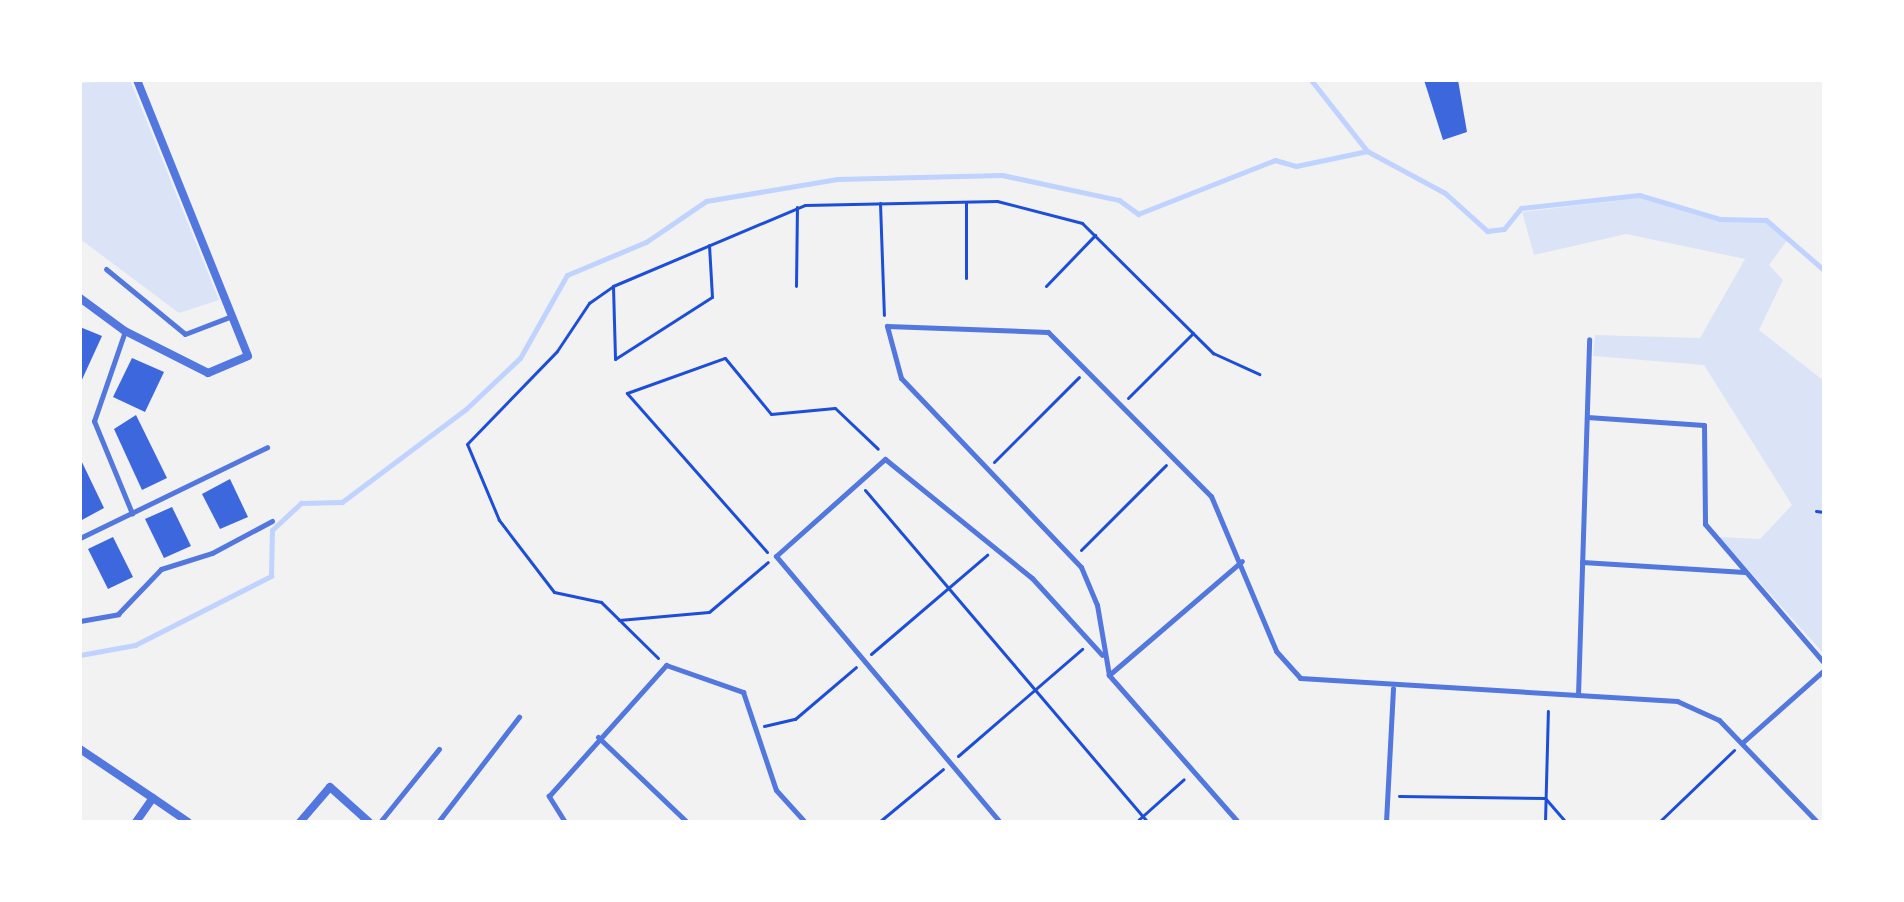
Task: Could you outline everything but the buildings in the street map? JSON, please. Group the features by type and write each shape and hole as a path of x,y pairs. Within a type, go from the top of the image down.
{"street":[{"path":"80,298 125,331 208,373 248,356 137,80"},
{"path":"80,749 188,822"},
{"path":"300,822 330,787 369,822"},
{"path":"136,822 153,798"}],"lane":[{"path":"106,269 185,334 232,316"},
{"path":"1238,822 1109,675 1103,656 1097,605 1081,567 901,378 887,326 1040,328 1087,370 1211,496 1242,561 1276,651 1300,678 1393,688 1677,701 1719,720 1817,822"},
{"path":"125,331 94,421 132,513"},
{"path":"1578,695 1589,339"},
{"path":"1587,417 1704,425 1705,524 1824,663"},
{"path":"80,538 267,447"},
{"path":"1000,822 776,556 885,459 995,548 1103,656"},
{"path":"80,621 118,614 161,569 212,553 272,521"},
{"path":"1109,675 1242,561"},
{"path":"1582,562 1745,572"},
{"path":"565,822 549,796 598,737 666,665 738,687 760,726 776,790 805,822"},
{"path":"1743,742 1824,670"},
{"path":"1386,822 1393,688"},
{"path":"438,822 519,717"},
{"path":"598,737 687,822"},
{"path":"380,822 439,749"}],"path":[{"path":"966,202 966,278"},
{"path":"666,665 593,599 554,592 499,520 467,444 557,351 589,303 613,286 797,207 966,202 1059,213 1095,235 1225,362 1259,374"},
{"path":"880,203 887,326"},
{"path":"796,286 797,207"},
{"path":"1046,286 1095,235"},
{"path":"613,286 615,359 712,297 709,245"},
{"path":"1122,405 1193,333"},
{"path":"619,620 709,612 776,556 759,549 627,393 725,358 771,414 835,408 885,459"},
{"path":"994,462 1087,370"},
{"path":"1081,550 1175,457"},
{"path":"858,482 1148,822"},
{"path":"1816,511 1824,512"},
{"path":"760,726 795,719 995,548"},
{"path":"879,822 1090,642"},
{"path":"1545,822 1548,711"},
{"path":"1659,822 1743,742"},
{"path":"1136,822 1193,771"},
{"path":"1387,796 1545,798 1566,822"}],"shaded area":[{"path":"130,80 219,300 179,313 80,239 80,83"},
{"path":"1639,198 1715,220 1764,222 1789,238 1769,265 1783,280 1759,330 1824,381 1824,510 1813,512 1824,513 1824,654 1719,537 1760,539 1792,505 1704,365 1593,356 1595,335 1700,338 1745,259 1626,234 1534,255 1522,212"}],"waterway":[{"path":"1311,80 1367,151 1445,193 1487,231 1504,229 1521,208 1639,195 1720,219 1766,220 1824,270"},
{"path":"80,655 135,645 271,576 272,530 301,503 342,502 466,409 520,358 567,275 646,242 706,201 837,179 1002,175 1119,200 1138,214 1275,160 1296,166 1367,151"}]}
